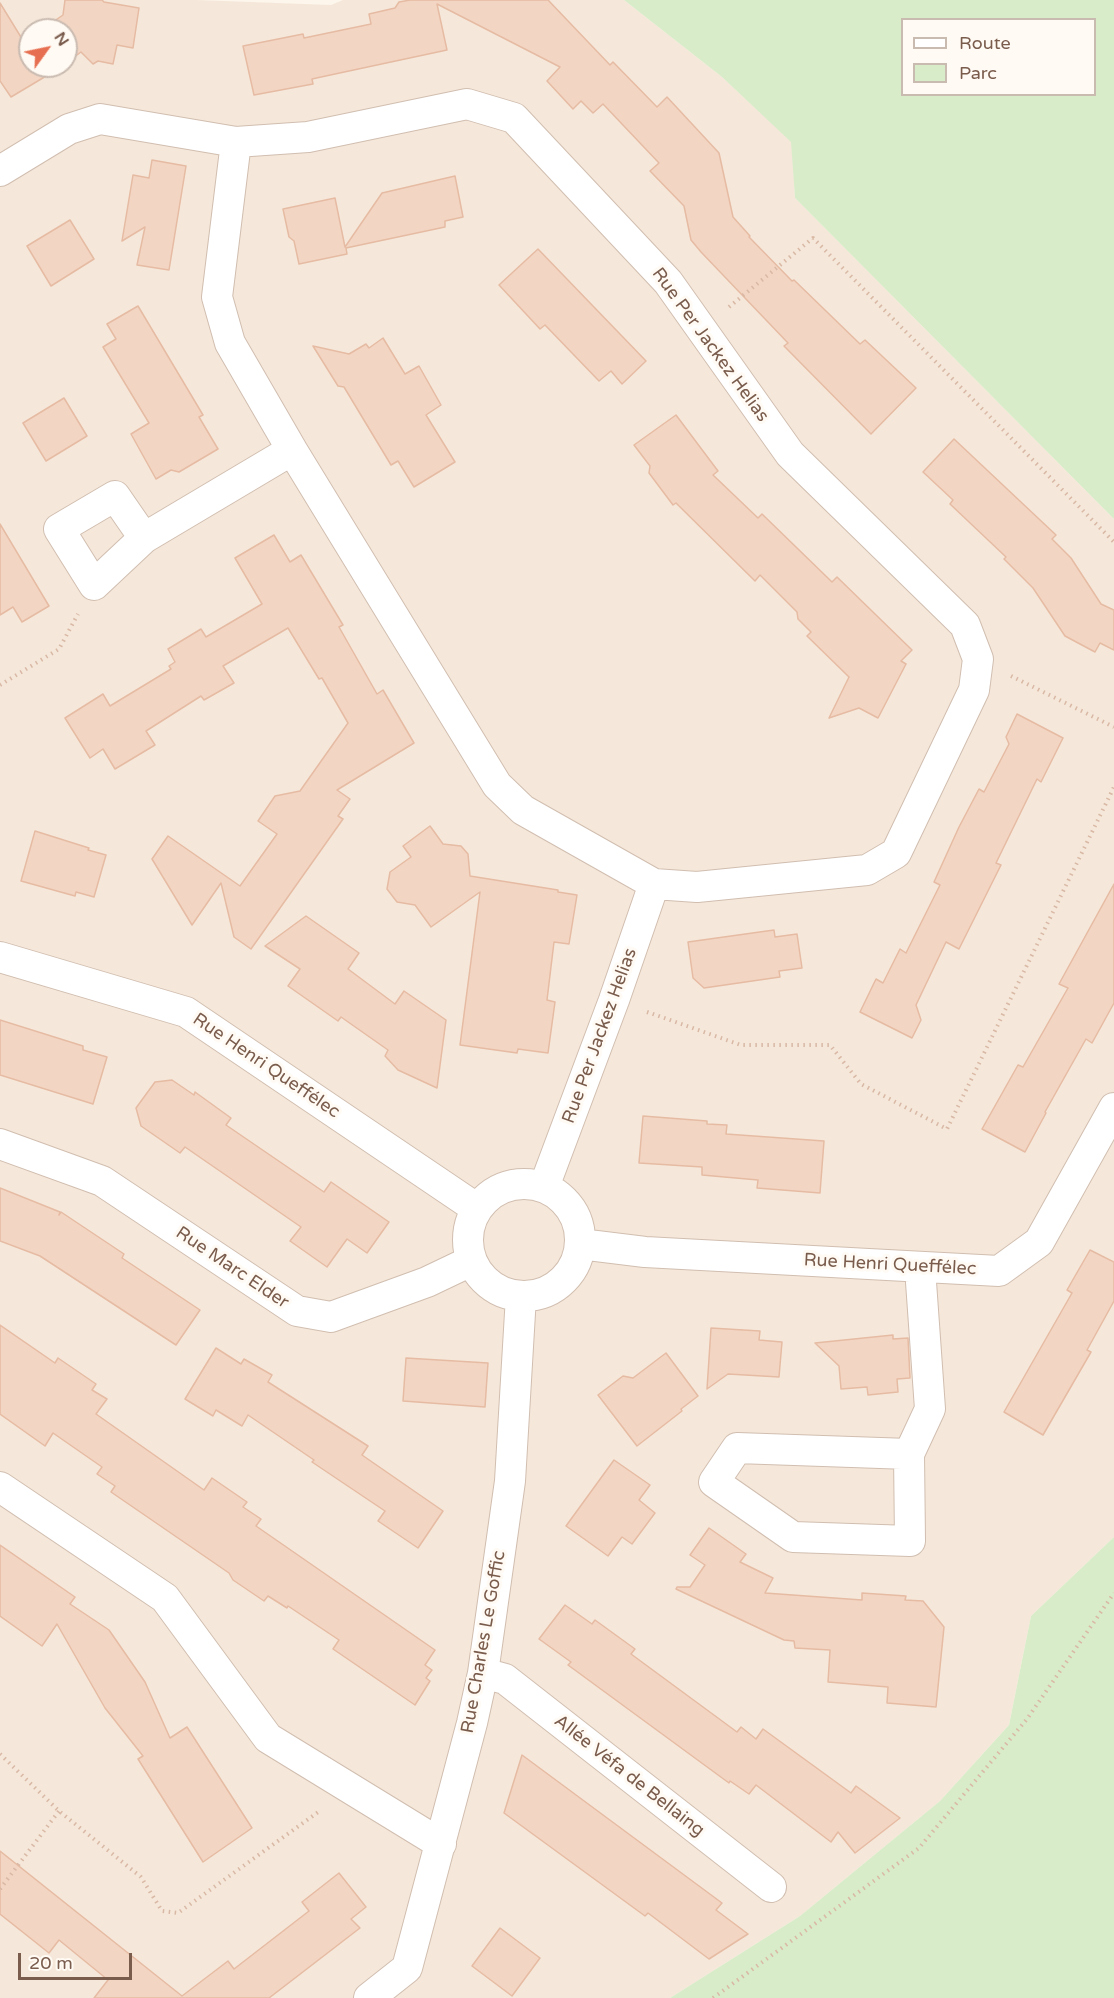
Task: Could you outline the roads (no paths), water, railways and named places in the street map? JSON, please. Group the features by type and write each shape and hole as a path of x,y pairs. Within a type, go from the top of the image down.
{"street":[{"name":"Rue Per Jackez Helias","path":"467,104 513,118 668,282 790,454 965,625 978,659 974,690 896,853 867,870 697,887 654,884 523,810 497,785 292,450 230,343 217,297 236,142 308,137 467,104"},
{"path":"0,171 69,129 100,119 236,142"},
{"path":"144,538 115,496 59,529 94,585 144,538 292,450"},
{"name":"Rue Per Jackez Helias","path":"544,1187 614,1000 654,884"},
{"name":"Rue Henri Queffélec","path":"0,957 186,1012 476,1208"},
{"name":"Rue Henri Queffélec","path":"580,1244 645,1252 999,1271 1039,1242 1114,1108"},
{"name":"Rue Marc Elder","path":"0,1144 102,1182 297,1311 331,1317 427,1282 471,1261"},
{"path":"526,1183 544,1187 560,1196 572,1210 579,1226 580,1244 576,1261 567,1276 554,1288 538,1295 521,1296 505,1293 491,1286 479,1275 471,1261 467,1234 471,1220 476,1208 490,1194 507,1186 526,1183"},
{"path":"909,1454 736,1448 714,1482 793,1537 910,1541 909,1454 930,1409 920,1268"},
{"name":"Rue Charles Le Goffic","path":"369,1998 407,1968 472,1724 483,1673 510,1481 521,1296"},
{"path":"0,1487 165,1598 268,1738 441,1844"},
{"name":"Allée Véfa de Bellaing","path":"483,1673 505,1679 771,1887"}]}
